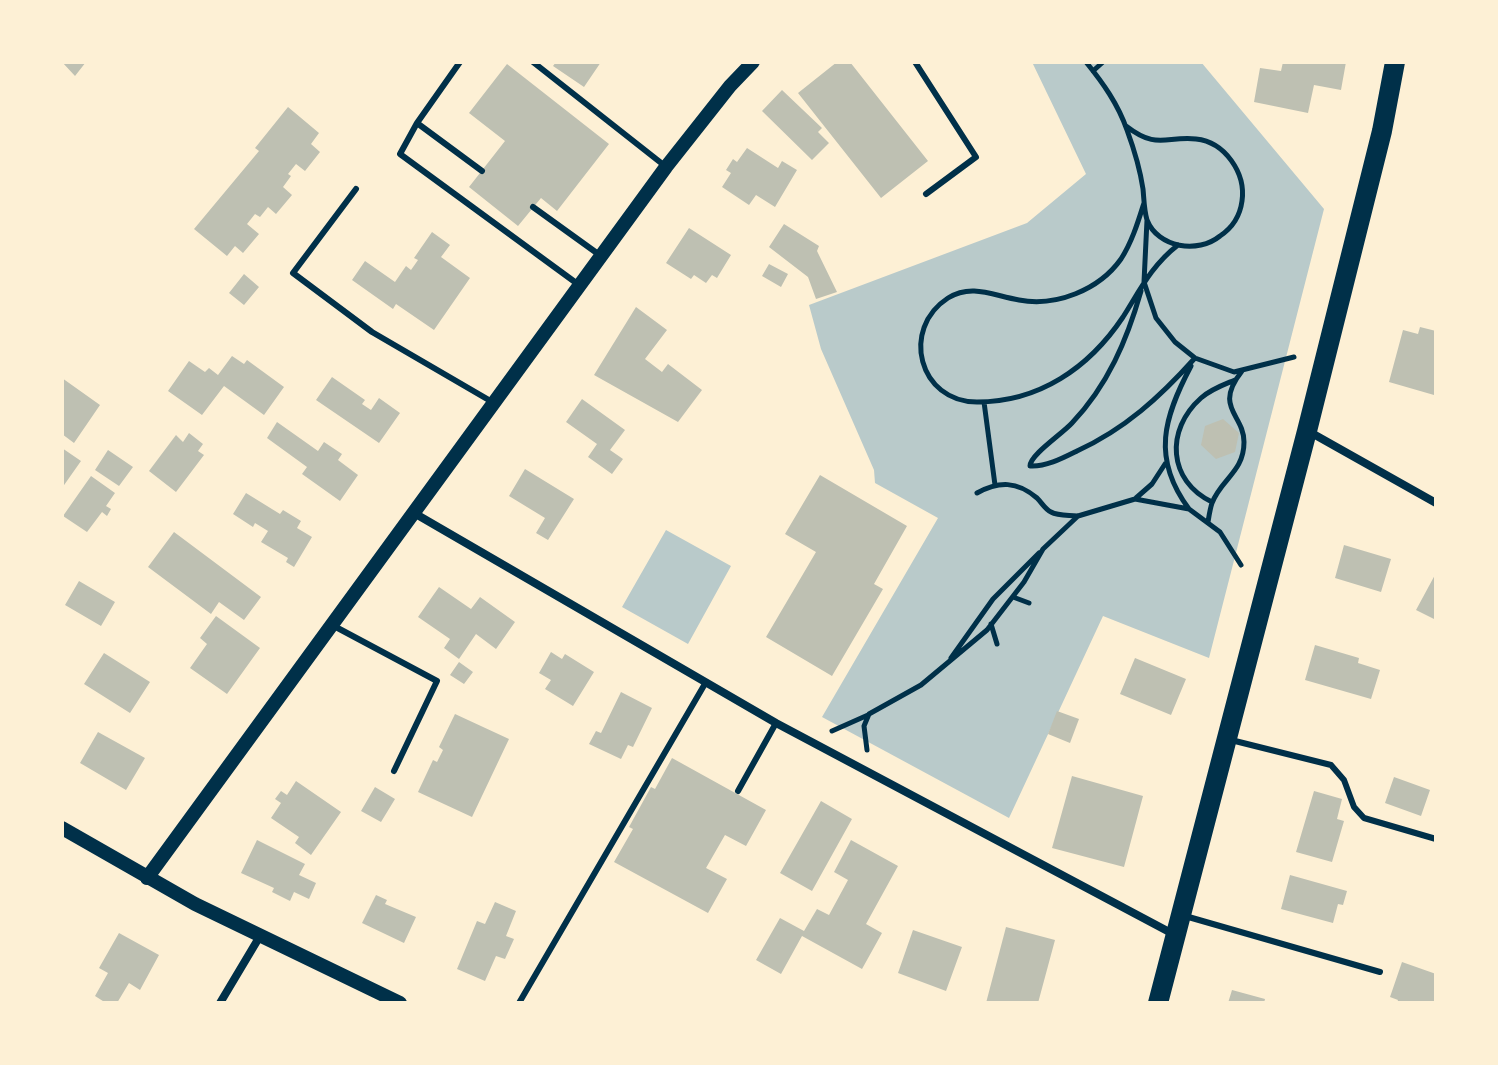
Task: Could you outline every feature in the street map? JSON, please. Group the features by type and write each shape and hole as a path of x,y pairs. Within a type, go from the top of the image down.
{"main road":[{"path":"1158,1003 1307,431 1382,131 1395,62"}],"street":[{"path":"147,878 666,167 753,62"},
{"path":"1307,431 1436,503"},
{"path":"414,513 776,723 1176,936"},
{"path":"62,828 147,878 400,1003"},
{"path":"220,1003 260,936"}],"lane":[{"path":"460,62 417,123 400,154 579,285"},
{"path":"533,62 666,167"},
{"path":"915,62 976,157 926,194"},
{"path":"417,123 482,171"},
{"path":"356,189 293,273 372,332 494,403"},
{"path":"533,207 601,256"},
{"path":"332,625 437,681 394,771"},
{"path":"519,1003 706,682"},
{"path":"738,791 776,723"},
{"path":"1227,739 1331,765 1344,780 1354,807 1364,818 1436,839"},
{"path":"1182,915 1380,972"}],"path":[{"path":"1086,62 1113,99 1135,153 1147,220 1144,282 1125,340 1102,386 1069,427 1032,458 1030,466 1066,457 1128,423 1195,358"},
{"path":"1093,71 1103,62"},
{"path":"1126,126 1155,141 1198,139 1226,153 1237,169 1242,185 1238,216 1229,230 1216,240 1201,245 1178,245 1156,233 1147,220"},
{"path":"1144,203 1137,227 1120,260 1092,286 1057,299 1038,302 974,290 959,292 933,310 920,337 924,367 933,382 956,398 984,402 1026,394 1066,377 1084,364 1110,335 1152,268 1178,245"},
{"path":"1144,282 1161,326 1195,358 1234,372 1294,357"},
{"path":"977,493 995,485 1010,484 1021,487 1040,500 1047,510 1078,516 1135,499 1152,484 1165,463 1173,403 1195,358"},
{"path":"1208,522 1212,502 1231,478 1242,456 1244,439 1230,404 1235,380 1242,371"},
{"path":"1212,502 1199,496 1181,476 1177,466 1177,442 1180,429 1195,403 1204,395 1235,380"},
{"path":"984,402 995,485"},
{"path":"1165,463 1189,509"},
{"path":"1135,499 1189,509 1229,542 1241,565"},
{"path":"948,663 993,599 1078,516"},
{"path":"832,731 921,685 948,663 991,624 1013,597 1043,549"},
{"path":"1013,597 1029,603"},
{"path":"991,624 997,644"},
{"path":"867,751 864,726 869,714"}],"shaded area":[{"path":"1032,62 1201,62 1324,209 1209,658 1103,616 1009,818 822,717 938,518 875,483 874,470 821,349 809,305 1027,223 1086,174"},
{"path":"666,530 731,566 688,644 622,607"}],"building":[{"path":"62,62 86,62 75,76"},
{"path":"556,62 601,62 584,87 553,66"},
{"path":"837,62 850,62 928,161 881,198 798,93"},
{"path":"1283,62 1346,62 1341,90 1314,85 1308,113 1254,102 1260,68 1281,71"},
{"path":"507,64 609,144 557,211 541,198 518,226 469,187 505,141 469,113"},
{"path":"782,90 822,128 818,132 829,143 812,160 762,111"},
{"path":"288,107 319,133 311,144 320,152 305,171 296,164 288,174 291,176 283,187 292,195 276,214 268,207 260,217 255,214 247,224 259,234 243,253 235,246 227,256 194,229 259,151 255,148"},
{"path":"747,148 778,168 782,161 797,170 775,207 756,195 749,205 722,187 731,173 726,170 733,159 737,162"},
{"path":"784,224 819,246 817,251 837,292 816,299 808,277 769,247"},
{"path":"689,228 731,255 717,278 712,275 706,283 694,275 691,279 666,263"},
{"path":"432,232 450,245 441,257 470,278 434,330 396,304 393,309 352,280 365,261 395,282 406,266 411,270 418,260 414,258"},
{"path":"769,264 788,274 781,287 762,276"},
{"path":"244,274 259,287 244,305 229,293"},
{"path":"636,307 667,330 645,359 662,372 668,364 702,390 678,422 594,375"},
{"path":"1420,327 1436,331 1434,395 1389,382 1403,330 1418,334"},
{"path":"232,356 244,364 247,360 284,387 264,415 224,386 202,415 168,391 189,361 205,372 209,368 218,375"},
{"path":"332,377 365,400 362,404 371,410 379,398 400,413 379,443 316,400"},
{"path":"62,378 100,405 74,443 62,434"},
{"path":"582,399 625,430 610,450 623,459 612,474 588,457 597,444 566,422"},
{"path":"1223,419 1239,433 1235,452 1216,459 1201,445 1205,426"},
{"path":"277,422 318,451 324,442 342,454 338,460 358,475 340,501 302,474 307,467 267,438"},
{"path":"189,433 203,444 198,451 204,455 176,492 149,471 176,435 183,442"},
{"path":"62,448 81,461 62,488"},
{"path":"108,450 133,467 119,486 95,470"},
{"path":"525,469 574,499 548,540 536,533 545,518 509,496"},
{"path":"820,475 907,526 874,584 883,589 832,676 766,637 816,552 785,534"},
{"path":"91,476 115,493 106,506 111,509 107,516 102,512 87,532 63,516"},
{"path":"246,493 280,514 283,510 301,521 297,528 312,537 294,567 286,562 288,558 261,542 268,531 255,523 253,527 233,514"},
{"path":"174,532 261,597 244,620 219,602 211,614 148,567"},
{"path":"1344,545 1391,559 1381,592 1335,578"},
{"path":"1436,573 1436,620 1416,610"},
{"path":"79,581 115,602 101,626 65,605"},
{"path":"439,587 471,609 480,597 515,622 496,649 476,634 459,659 444,648 450,639 418,617"},
{"path":"216,616 260,648 227,694 190,668 207,644 200,638"},
{"path":"1315,645 1359,658 1358,663 1380,670 1371,699 1305,680"},
{"path":"551,652 562,659 565,654 594,672 573,706 545,689 551,680 539,673"},
{"path":"104,653 150,682 130,713 84,684"},
{"path":"1135,658 1186,679 1171,715 1120,694"},
{"path":"459,662 473,672 464,684 450,675"},
{"path":"621,692 652,708 633,747 628,745 621,759 589,744 596,731 601,733"},
{"path":"1057,711 1079,719 1070,743 1048,734"},
{"path":"455,714 509,739 472,817 418,792 433,760 437,762 443,750 439,747"},
{"path":"98,732 145,758 126,790 80,763"},
{"path":"672,758 766,810 746,846 725,835 706,868 727,879 708,913 614,862 633,829 629,827 651,787 655,789"},
{"path":"1072,776 1143,796 1124,867 1052,848"},
{"path":"1394,777 1430,790 1421,816 1385,803"},
{"path":"296,781 341,812 311,855 295,843 299,837 271,818 281,803 275,799 281,791 287,795"},
{"path":"375,787 395,799 381,822 361,811"},
{"path":"1314,791 1342,799 1337,819 1344,821 1332,862 1296,852"},
{"path":"821,801 852,819 812,891 780,873"},
{"path":"257,840 305,864 299,875 316,883 309,899 294,892 290,901 272,892 274,888 241,873"},
{"path":"851,840 898,866 866,924 882,933 862,969 802,936 781,974 756,960 780,918 804,931 817,909 829,915 848,880 834,872"},
{"path":"1290,875 1347,891 1343,905 1338,904 1333,923 1281,909"},
{"path":"376,895 387,900 385,904 416,917 404,943 362,923"},
{"path":"495,902 516,911 506,936 514,939 505,959 496,956 485,981 457,969 477,921 485,924"},
{"path":"1006,927 1055,940 1038,1003 986,1003"},
{"path":"913,930 962,947 946,991 898,973"},
{"path":"119,933 159,955 140,990 129,983 117,1003 106,1003 95,996 108,973 99,968"},
{"path":"1402,962 1436,974 1436,1003 1397,1003 1398,1000 1390,997"},
{"path":"1232,990 1265,999 1264,1003 1228,1003"}]}
